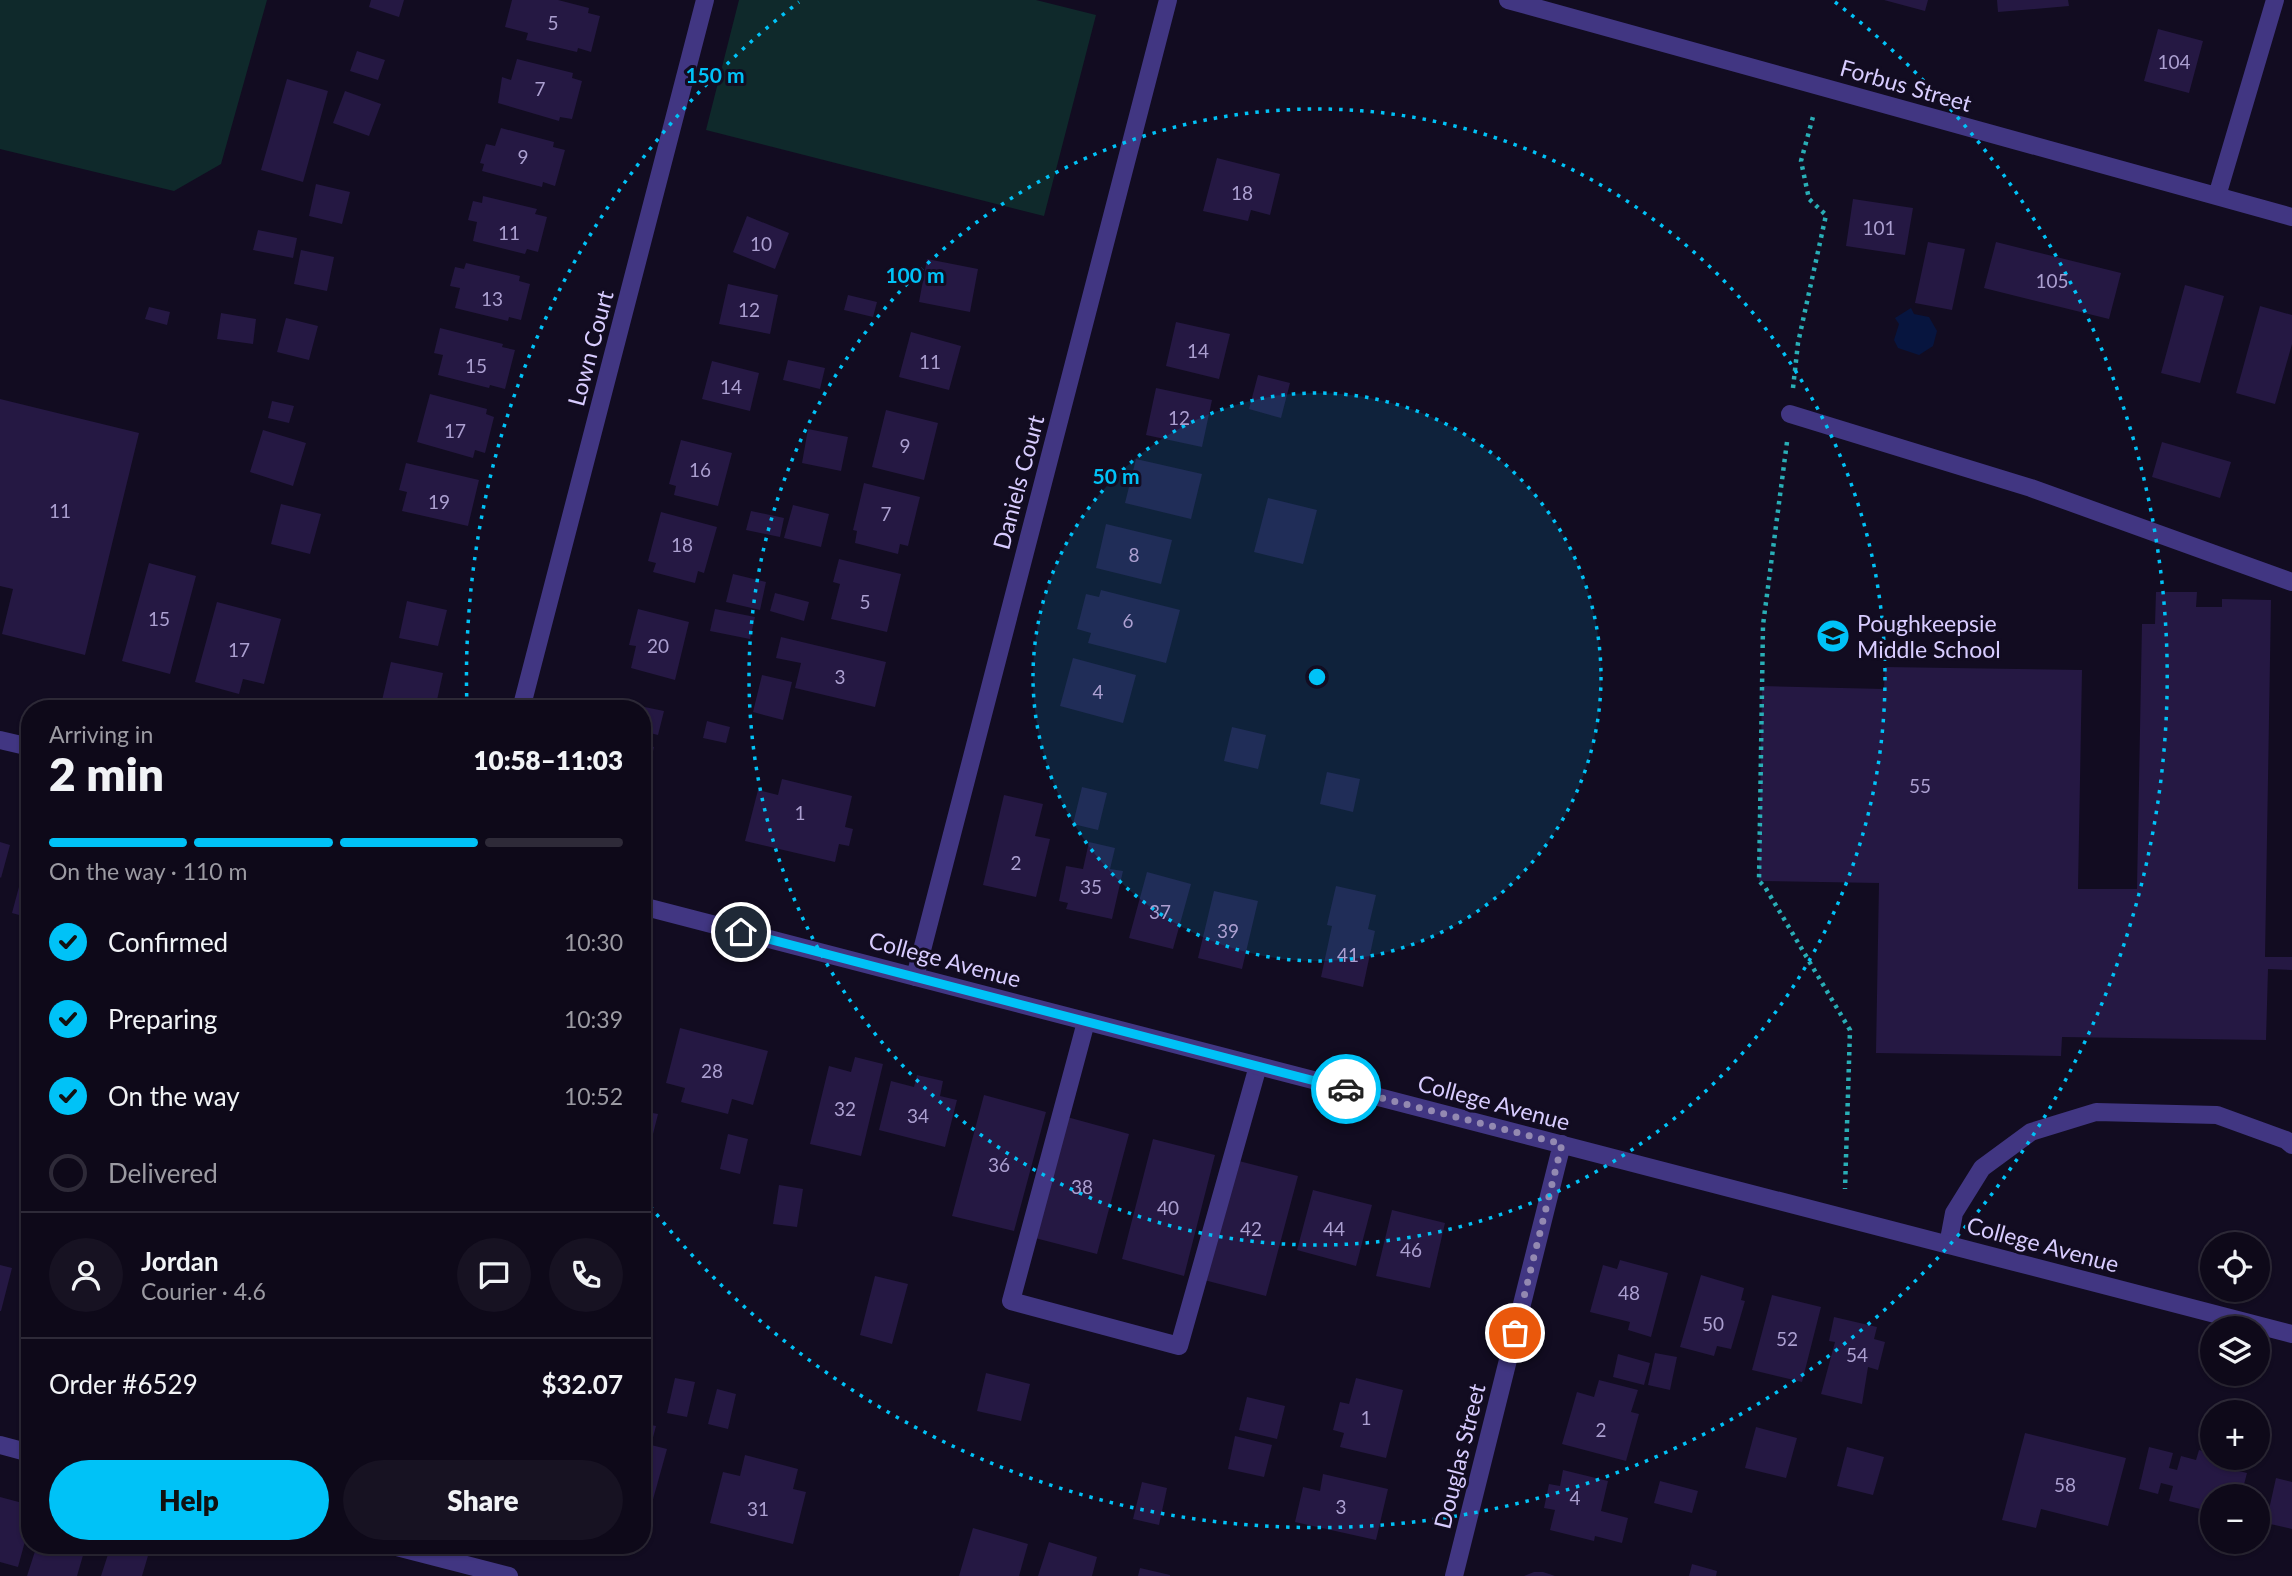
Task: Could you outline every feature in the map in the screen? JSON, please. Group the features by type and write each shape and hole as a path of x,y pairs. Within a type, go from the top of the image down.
{"street":[{"name":"Lown Court","path":"523,700 705,0"},
{"name":"Daniels Court","path":"915,977 1168,0"},
{"name":"Forbus Street","path":"1508,0 2292,217"},
{"path":"2217,196 2275,0"},
{"path":"1790,414 2031,488 2292,582"},
{"path":"0,740 21,745"},
{"name":"College Avenue","path":"651,908 2292,1334"},
{"path":"1086,1021 1012,1301 1179,1346 1258,1066"},
{"path":"1948,1245 1954,1213 1982,1168 2031,1132 2096,1112 2217,1115 2287,1140 2292,1145"},
{"name":"Douglas Street","path":"1454,1576 1562,1144"},
{"path":"0,1445 21,1450"},
{"path":"424,1554 509,1576"}],"path":[{"path":"1822,86 1804,141 1801,161 1809,199 1826,215 1798,342 1763,625 1759,881 1850,1030 1844,1218"}],"green space":[{"path":"0,0 267,0 221,164 174,191 0,149"},
{"path":"739,0 1036,0 1096,15 1044,216 706,130"}],"water":[{"path":"1911,308 1914,314 1929,317 1937,331 1933,346 1919,355 1898,348 1894,340 1899,324 1895,318"}],"building":[{"path":"371,0 404,0 399,17 369,7"},
{"path":"512,0 558,0 589,8 588,13 600,16 591,52 578,48 577,52 526,40 528,33 505,27"},
{"path":"1884,0 1928,0 1925,11"},
{"path":"1997,0 2068,0 2069,6 1998,12"},
{"path":"2158,29 2203,41 2189,93 2144,81"},
{"path":"357,51 385,60 378,80 350,71"},
{"path":"517,59 573,73 572,78 582,81 572,119 560,117 559,121 498,103 502,77 511,80"},
{"path":"287,79 328,91 303,182 261,170"},
{"path":"345,91 381,104 369,136 333,123"},
{"path":"501,128 554,142 553,147 565,150 555,186 543,182 542,187 482,171 484,164 480,163 486,144 495,146"},
{"path":"1217,158 1280,174 1270,215 1251,210 1248,221 1203,211"},
{"path":"316,184 350,192 342,224 309,216"},
{"path":"483,196 537,209 535,214 547,217 538,252 527,249 525,254 473,241 477,222 468,220 473,201 482,203"},
{"path":"1853,199 1913,208 1905,255 1846,246"},
{"path":"747,216 789,233 775,269 733,252"},
{"path":"258,230 297,238 293,258 253,250"},
{"path":"1928,242 1965,249 1952,310 1915,303"},
{"path":"1996,242 2121,273 2109,319 1984,288"},
{"path":"301,250 334,257 327,291 294,284"},
{"path":"927,259 978,269 970,312 919,302"},
{"path":"466,263 520,276 519,281 530,284 521,320 509,317 508,321 455,308 460,288 450,286 455,267 464,269"},
{"path":"728,284 778,295 770,334 719,324"},
{"path":"2185,285 2224,296 2200,383 2161,373"},
{"path":"848,295 877,302 873,317 844,310"},
{"path":"2260,306 2292,315 2292,344 2275,404 2236,393"},
{"path":"149,307 170,312 167,325 145,319"},
{"path":"221,313 256,319 253,344 217,339"},
{"path":"286,318 318,326 309,360 277,352"},
{"path":"1176,322 1230,334 1219,379 1166,366"},
{"path":"440,328 503,344 502,347 515,350 505,389 490,385 489,388 438,375 443,355 434,353"},
{"path":"911,332 961,346 949,390 899,377"},
{"path":"788,360 825,368 820,389 783,380"},
{"path":"712,361 759,373 750,411 702,399"},
{"path":"1258,375 1290,383 1281,418 1249,409"},
{"path":"1156,388 1212,400 1202,447 1146,435"},
{"path":"430,394 487,409 486,414 494,417 485,453 475,450 473,458 417,442"},
{"path":"0,399 139,433 85,655 2,634 13,589 0,586"},
{"path":"272,401 294,406 289,423 268,418"},
{"path":"886,410 938,423 924,480 872,467"},
{"path":"808,429 848,437 841,471 802,463"},
{"path":"263,430 306,443 293,486 250,472"},
{"path":"681,440 732,453 718,506 674,495 676,486 669,484"},
{"path":"2162,442 2231,462 2220,498 2152,477"},
{"path":"1136,459 1202,474 1191,519 1125,503"},
{"path":"406,463 479,480 468,526 402,511 407,492 399,490"},
{"path":"864,483 920,497 908,546 900,544 898,554 855,543 857,531 853,530"},
{"path":"1268,498 1317,510 1303,564 1254,552"},
{"path":"281,504 321,514 310,554 271,544"},
{"path":"793,505 829,514 821,547 784,538"},
{"path":"751,511 784,518 780,537 746,530"},
{"path":"661,512 717,527 704,573 698,571 695,583 653,572 656,563 648,561"},
{"path":"1106,524 1172,540 1161,584 1096,568"},
{"path":"839,559 901,574 887,632 831,619 840,584 833,582"},
{"path":"149,563 196,576 170,674 122,661"},
{"path":"733,574 766,582 760,610 726,602"},
{"path":"1101,590 1180,610 1166,663 1088,643 1091,633 1077,629 1086,594 1099,597"},
{"path":"2156,592 2197,592 2196,607 2222,607 2222,599 2271,600 2265,957 2292,957 2292,970 2268,969 2266,1040 2062,1037 2061,1056 1876,1053 1879,883 1759,881 1762,686 1884,689 1885,667 2082,670 2078,889 2137,889 2142,624 2155,624"},
{"path":"775,593 809,602 804,621 770,611"},
{"path":"407,601 447,610 438,646 399,638"},
{"path":"217,602 281,619 264,684 243,679 239,694 195,682"},
{"path":"638,609 689,622 675,680 631,668 636,646 629,645"},
{"path":"715,609 755,617 750,639 710,631"},
{"path":"781,637 886,662 875,707 795,688 801,663 776,658"},
{"path":"1073,658 1136,675 1123,723 1060,706"},
{"path":"391,662 443,673 437,700 382,700"},
{"path":"762,675 792,682 783,720 753,712"},
{"path":"651,708 664,711 658,735 651,733"},
{"path":"707,721 730,727 726,743 703,738"},
{"path":"1232,727 1266,735 1258,769 1224,761"},
{"path":"1327,772 1360,779 1353,812 1320,804"},
{"path":"782,779 852,796 845,827 853,829 849,846 839,844 835,862 745,841 758,790 778,795"},
{"path":"1082,787 1107,793 1098,830 1073,824"},
{"path":"1004,795 1043,804 1035,836 1050,839 1036,897 983,885"},
{"path":"0,842 10,845 1,878 0,877"},
{"path":"1089,842 1115,848 1110,869 1123,871 1112,919 1066,909 1068,903 1059,901 1066,866 1083,869"},
{"path":"1147,872 1191,884 1173,949 1129,938"},
{"path":"21,879 21,916 12,913"},
{"path":"1336,886 1376,895 1368,929 1375,931 1363,987 1321,977 1332,926 1327,925"},
{"path":"1214,891 1258,901 1242,969 1198,958"},
{"path":"680,1028 768,1051 753,1105 732,1099 728,1114 681,1102 685,1088 666,1083"},
{"path":"855,1057 883,1064 861,1156 810,1144 829,1066 851,1072"},
{"path":"917,1075 943,1081 940,1096 957,1100 945,1147 879,1130 891,1081 914,1087"},
{"path":"984,1095 1046,1112 1014,1231 952,1216"},
{"path":"651,1113 658,1114 651,1142"},
{"path":"1067,1117 1129,1134 1097,1254 1035,1238"},
{"path":"728,1134 748,1139 740,1174 720,1169"},
{"path":"1153,1139 1215,1155 1184,1276 1122,1259"},
{"path":"1235,1160 1298,1176 1266,1296 1204,1280"},
{"path":"779,1185 803,1189 797,1227 773,1224"},
{"path":"1313,1190 1372,1205 1356,1266 1297,1250"},
{"path":"1392,1210 1445,1223 1430,1288 1376,1276"},
{"path":"1620,1260 1668,1273 1651,1337 1628,1330 1630,1322 1590,1312 1603,1265 1617,1269"},
{"path":"0,1265 12,1268 1,1311 0,1311"},
{"path":"1701,1275 1744,1288 1741,1300 1745,1301 1731,1349 1717,1346 1714,1356 1680,1347"},
{"path":"875,1276 908,1284 892,1344 860,1335"},
{"path":"1772,1295 1821,1307 1802,1382 1752,1370"},
{"path":"1834,1317 1877,1327 1874,1339 1885,1342 1878,1370 1868,1367 1862,1404 1821,1394 1835,1342 1829,1341"},
{"path":"1655,1353 1677,1357 1670,1390 1648,1385"},
{"path":"1618,1354 1650,1363 1644,1385 1613,1377"},
{"path":"986,1373 1030,1384 1021,1421 977,1411"},
{"path":"675,1378 695,1382 687,1417 667,1413"},
{"path":"1356,1378 1403,1390 1386,1458 1340,1447 1344,1433 1333,1430 1340,1402 1349,1404"},
{"path":"1599,1380 1638,1390 1631,1412 1639,1414 1626,1461 1562,1444 1577,1392 1594,1397"},
{"path":"717,1389 736,1394 728,1429 708,1424"},
{"path":"1247,1397 1285,1406 1277,1439 1239,1430"},
{"path":"651,1425 656,1426 651,1445"},
{"path":"1756,1427 1797,1438 1786,1478 1745,1468"},
{"path":"2025,1433 2126,1458 2108,1526 2041,1509 2036,1528 2002,1520"},
{"path":"1235,1436 1272,1445 1264,1477 1228,1469"},
{"path":"651,1445 667,1449 651,1503"},
{"path":"1847,1447 1884,1457 1873,1495 1837,1486"},
{"path":"2149,1447 2173,1453 2169,1468 2177,1470 2181,1456 2196,1460 2199,1450 2200,1470 2234,1470 2247,1473 2244,1484 2200,1484 2200,1509 2169,1501 2173,1486 2161,1483 2158,1494 2139,1489"},
{"path":"745,1455 798,1469 793,1489 806,1492 793,1544 710,1523 723,1472 740,1476"},
{"path":"1563,1470 1608,1481 1601,1511 1628,1518 1622,1543 1595,1536 1594,1541 1550,1530 1555,1510 1544,1508 1549,1484 1560,1486"},
{"path":"1323,1474 1388,1489 1376,1540 1295,1522 1303,1487 1320,1491"},
{"path":"2276,1478 2292,1482 2292,1529 2270,1524 2270,1505"},
{"path":"1660,1481 1698,1491 1692,1513 1654,1503"},
{"path":"1142,1482 1167,1488 1159,1525 1133,1519"},
{"path":"0,1497 21,1503 22,1554 18,1567 0,1562"},
{"path":"973,1528 1028,1544 1019,1576 959,1576"},
{"path":"1049,1542 1097,1557 1092,1576 1038,1576"},
{"path":"34,1554 83,1554 77,1576 27,1576"},
{"path":"108,1554 149,1554 142,1576 101,1576"},
{"path":"1692,1564 1717,1571 1716,1576 1689,1576"},
{"path":"1140,1568 1170,1575 1170,1576 1138,1576"},
{"path":"1543,1572 1555,1576 1524,1576"}],"way so far":[{"path":"1346,1089 1562,1144 1515,1333"}],"place":[{"name":"Poughkeepsie Middle School","path":"1833,636"}],"route":[{"path":"741,932 1346,1089"}]}
